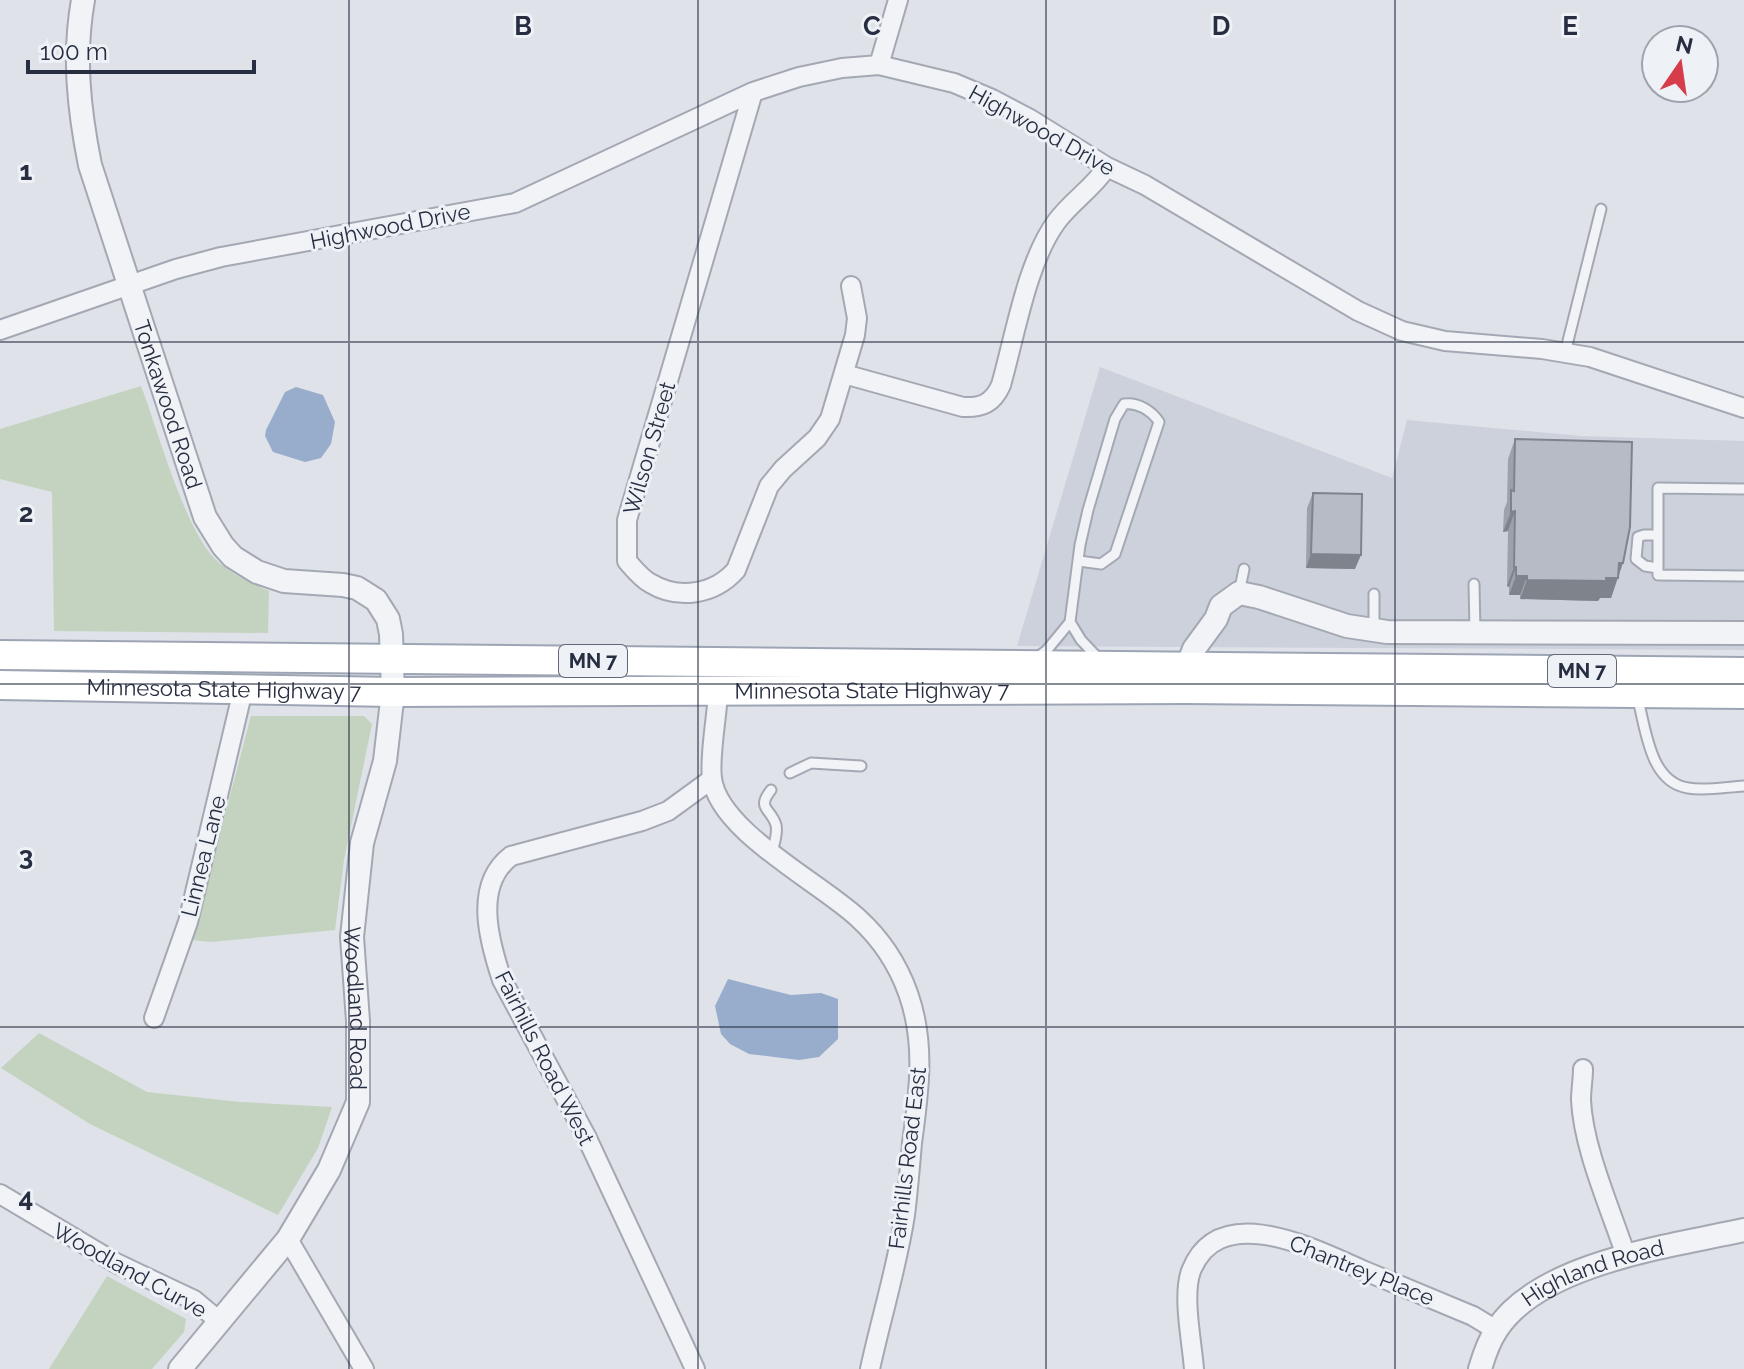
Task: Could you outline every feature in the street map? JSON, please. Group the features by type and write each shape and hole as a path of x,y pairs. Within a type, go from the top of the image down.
{"main road":[{"name":"Minnesota State Highway 7","path":"0,655 1744,672"},
{"name":"Minnesota State Highway 7","path":"0,685 393,692 1186,689 1744,694"}],"street":[{"name":"Tonkawood Road","path":"83,0 77,61 83,129 90,165 205,517 223,546 245,565 269,577 298,583 343,585 376,600 388,619 393,692"},
{"path":"879,65 898,0"},
{"name":"Highwood Drive","path":"0,330 128,285 221,257 515,203 753,92 799,77 842,68 879,65 954,83 992,99 1358,311 1402,331 1445,341 1590,357 1744,408"},
{"name":"Wilson Street","path":"753,92 627,520 627,561 647,582 667,591 703,592 727,581 736,570 769,486 817,438 830,419 857,318 851,286"},
{"path":"844,374 963,407 987,405 996,397 1001,385 1034,265 1044,243 1056,222 1071,204 1095,185 1107,167"},
{"path":"1187,667 1194,649 1216,619 1221,606 1239,593 1347,626 1374,630 1744,633"},
{"name":"Linnea Lane","path":"154,1018 188,922 243,690"},
{"name":"Woodland Road","path":"180,1369 288,1239 329,1170 358,1102 358,1021 352,937 362,843 385,761 393,692"},
{"path":"712,779 718,693"},
{"name":"Fairhills Road East","path":"712,779 723,803 739,825 857,917 879,940 908,993 918,1030 921,1070 905,1215 870,1369"},
{"name":"Fairhills Road West","path":"695,1369 586,1136 502,980 488,922 488,892 499,865 511,856 642,821 668,811 712,779"},
{"path":"1583,1069 1581,1101 1586,1128 1626,1256"},
{"name":"Woodland Curve","path":"0,1194 116,1263 194,1300 219,1321"},
{"name":"Highland Road","path":"1480,1369 1496,1330 1506,1317 1543,1289 1573,1273 1626,1256 1744,1230"},
{"name":"Chantrey Place","path":"1194,1369 1188,1292 1190,1275 1197,1260 1210,1246 1227,1237 1246,1234 1287,1239 1473,1316 1496,1330"},
{"path":"288,1239 364,1369"}],"lane":[{"path":"1565,353 1601,209"},
{"path":"1026,666 1047,650 1070,622 1079,561 1088,510 1115,419 1124,404 1141,407 1159,422 1115,554 1101,564 1079,561"},
{"path":"1744,489 1658,488 1658,575 1744,576"},
{"path":"1658,535 1638,537 1636,550 1639,563 1658,568"},
{"path":"1239,593 1244,569"},
{"path":"1474,584 1475,632"},
{"path":"1374,594 1374,630"},
{"path":"1070,622 1081,640 1106,666"},
{"path":"1636,693 1661,774 1672,784 1690,788 1744,786"},
{"path":"790,773 811,763 861,766"},
{"path":"771,790 764,800 764,806 776,827 772,852"}],"shaded area":[{"path":"1100,367 1392,478 1407,420 1581,436 1744,441 1744,650 1017,646"}],"green space":[{"path":"141,386 182,502 204,544 227,569 269,591 268,633 54,631 52,492 0,479 0,429"},
{"path":"251,716 364,716 372,724 344,860 335,930 211,942 192,940"},
{"path":"39,1033 147,1092 240,1102 332,1107 318,1148 278,1215 90,1124 1,1068"},
{"path":"107,1276 186,1319 184,1332 152,1369 49,1369"}],"water":[{"path":"296,387 323,395 335,422 331,444 321,458 305,462 273,452 265,436 285,392"},
{"path":"728,979 791,995 821,993 838,999 838,1039 819,1057 799,1060 749,1054 730,1044 721,1034 715,1006"}],"building":[{"path":"1515,439 1632,442 1630,527 1623,563 1619,563 1618,578 1606,578 1606,581 1527,580 1527,576 1516,576 1515,511 1511,512"},
{"path":"1313,493 1362,494 1361,555 1311,554"}]}
